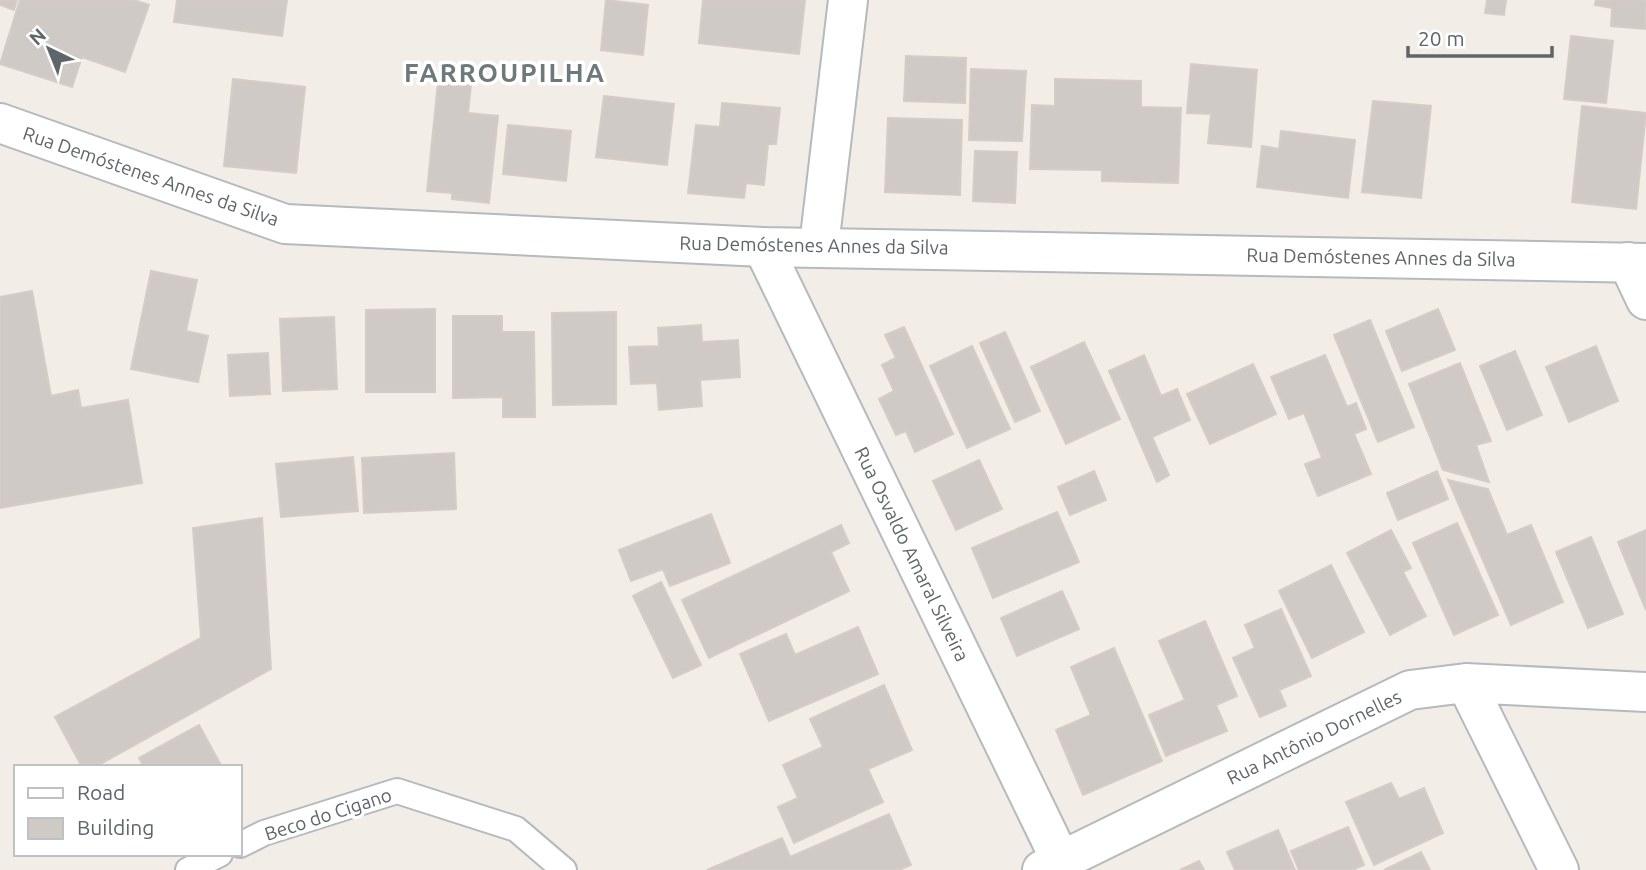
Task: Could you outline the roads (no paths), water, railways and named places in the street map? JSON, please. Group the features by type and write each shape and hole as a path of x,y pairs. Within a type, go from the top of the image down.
{"street":[{"path":"819,246 848,0"},
{"name":"Rua Demóstenes Annes da Silva","path":"0,123 285,224 763,247 1637,262"},
{"name":"Rua Osvaldo Amaral Silveira","path":"763,247 1052,865"},
{"path":"1637,262 1646,300"},
{"path":"1466,683 1559,870"},
{"name":"Rua Antônio Dornelles","path":"1052,865 1410,690 1466,683 1646,692"}],"lane":[{"name":"Beco do Cigano","path":"242,844 264,833 397,791 516,830 564,870"},
{"path":"188,870 216,856"}],"district":[{"name":"FARROUPILHA","path":"505,73"}]}
